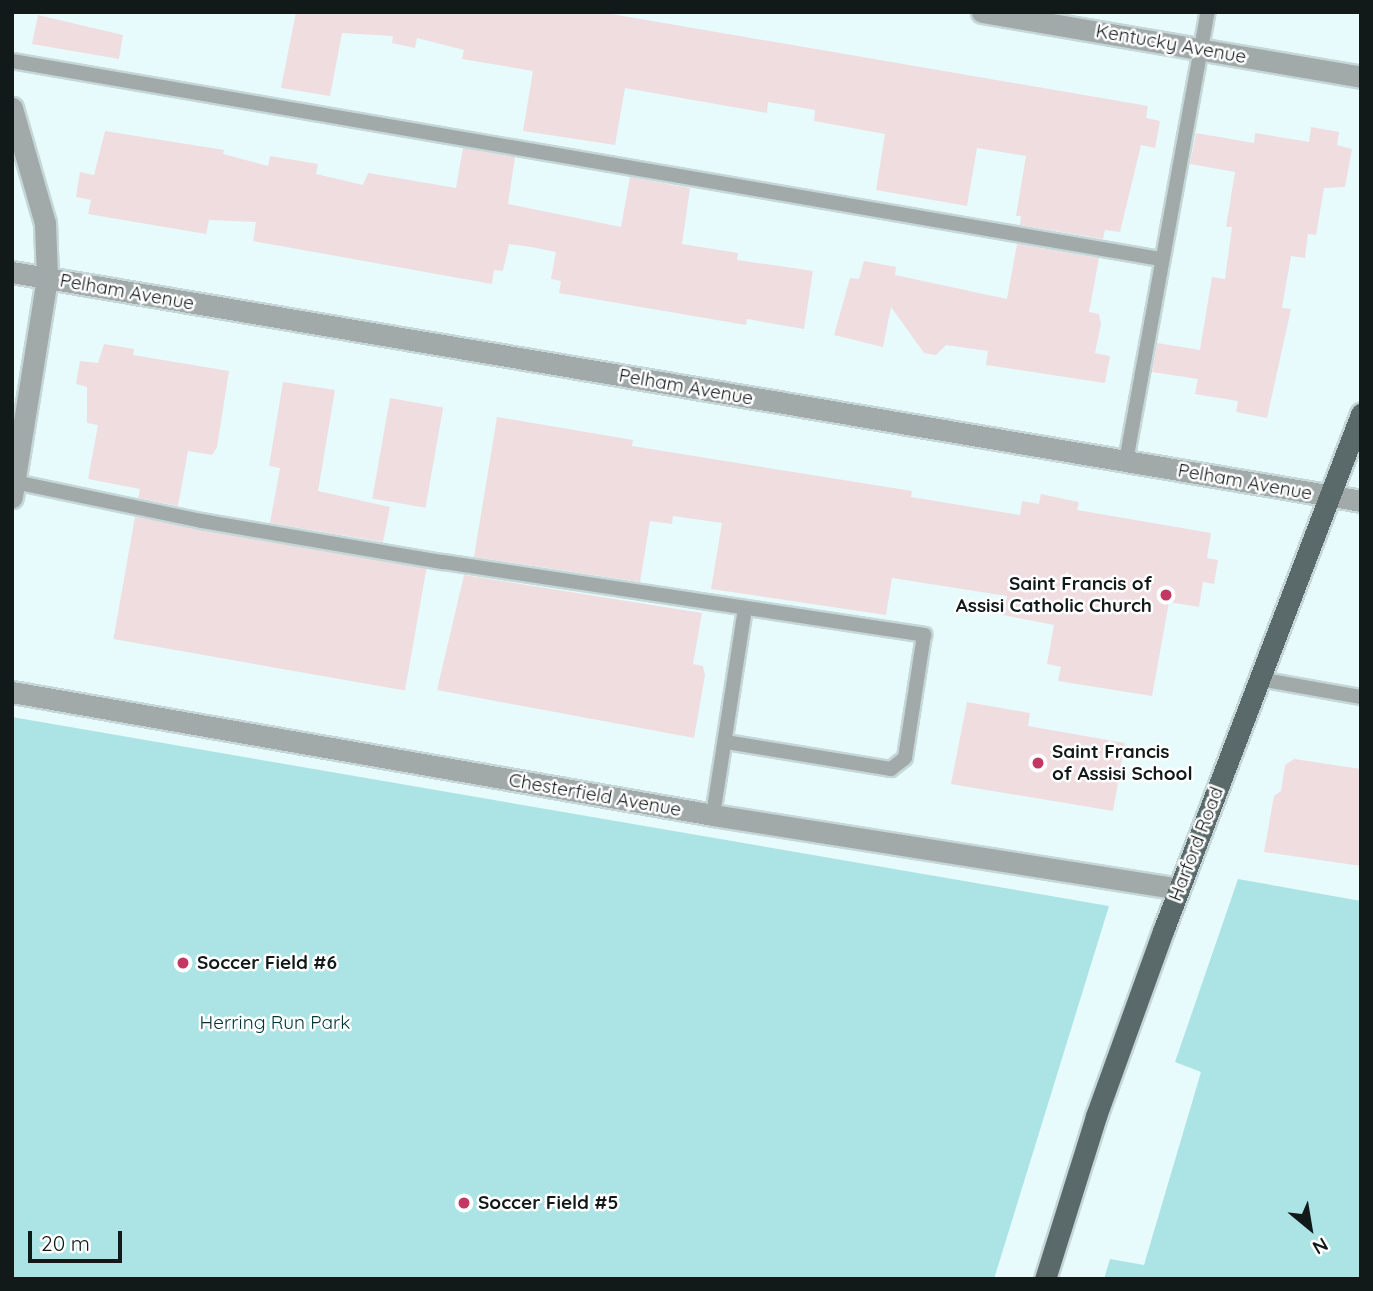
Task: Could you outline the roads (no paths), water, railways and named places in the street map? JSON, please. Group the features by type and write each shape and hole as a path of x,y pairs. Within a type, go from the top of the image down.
{"main road":[{"name":"Harford Road","path":"1045,1279 1092,1126 1178,889 1332,496 1361,414"}],"street":[{"name":"Kentucky Avenue","path":"982,12 1361,76"},
{"path":"12,108 45,223 47,278 14,489"},
{"name":"Pelham Avenue","path":"12,272 1361,501"},
{"name":"Chesterfield Avenue","path":"12,692 713,815 1178,889"}],"lane":[{"path":"1126,461 1208,12"},
{"path":"12,61 1161,258"},
{"path":"14,489 923,635 905,758 891,769 726,742"},
{"path":"713,815 745,608"},
{"path":"1260,679 1361,696"}],"place":[{"name":"Saint Francis of Assisi Catholic Church","path":"1166,595"},
{"name":"Saint Francis of Assisi School","path":"1038,763"},
{"name":"Soccer Field #6","path":"183,963"},
{"name":"Soccer Field #5","path":"464,1203"}],"park label":[{"name":"Herring Run Park","path":"275,1023"}]}
